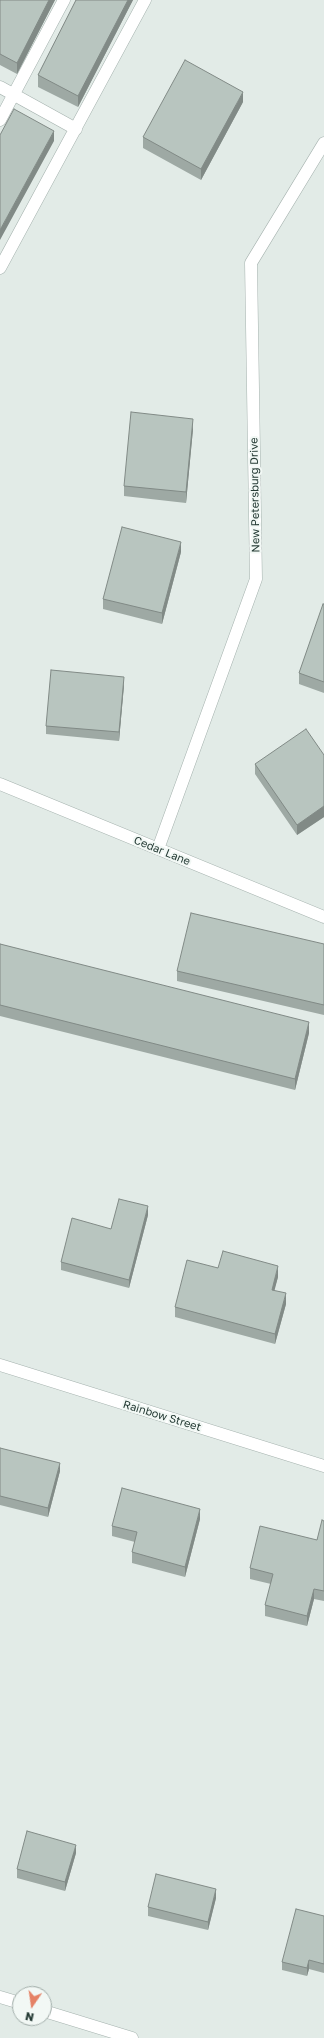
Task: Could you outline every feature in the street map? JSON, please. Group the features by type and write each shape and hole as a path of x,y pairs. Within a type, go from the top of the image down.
{"street":[{"path":"0,120 64,0"},
{"path":"0,268 145,0"},
{"path":"0,87 76,129"},
{"name":"New Petersburg Drive","path":"158,850 256,579 250,263 324,144"},
{"name":"Cedar Lane","path":"0,784 324,917"},
{"name":"Rainbow Street","path":"0,1365 324,1466"},
{"path":"0,1997 12,2001"},
{"path":"52,2013 132,2038"}],"building":[{"path":"0,0 49,0 17,63 0,54"},
{"path":"76,0 128,0 78,96 38,75"},
{"path":"185,60 243,92 201,169 143,137"},
{"path":"14,109 54,131 0,230 0,135"},
{"path":"131,412 193,419 186,492 124,486"},
{"path":"122,527 181,542 162,613 103,599"},
{"path":"324,604 324,682 299,673"},
{"path":"51,670 124,677 119,732 46,726"},
{"path":"306,729 324,755 324,806 297,825 255,764"},
{"path":"191,913 324,944 324,1005 177,971"},
{"path":"0,944 309,1022 295,1079 0,1005"},
{"path":"119,1199 148,1206 129,1280 61,1262 72,1218 111,1229"},
{"path":"223,1251 278,1266 272,1290 286,1293 275,1334 175,1307 187,1260 218,1268"},
{"path":"0,1448 60,1463 48,1508 0,1496"},
{"path":"122,1488 200,1509 185,1567 132,1552 137,1532 112,1526"},
{"path":"322,1520 324,1521 324,1591 314,1589 307,1616 265,1605 273,1574 250,1568 260,1526 317,1540"},
{"path":"27,1831 76,1845 65,1882 17,1869"},
{"path":"156,1874 216,1889 208,1922 148,1907"},
{"path":"296,1909 324,1916 324,1964 309,1960 307,1968 282,1962"}]}
